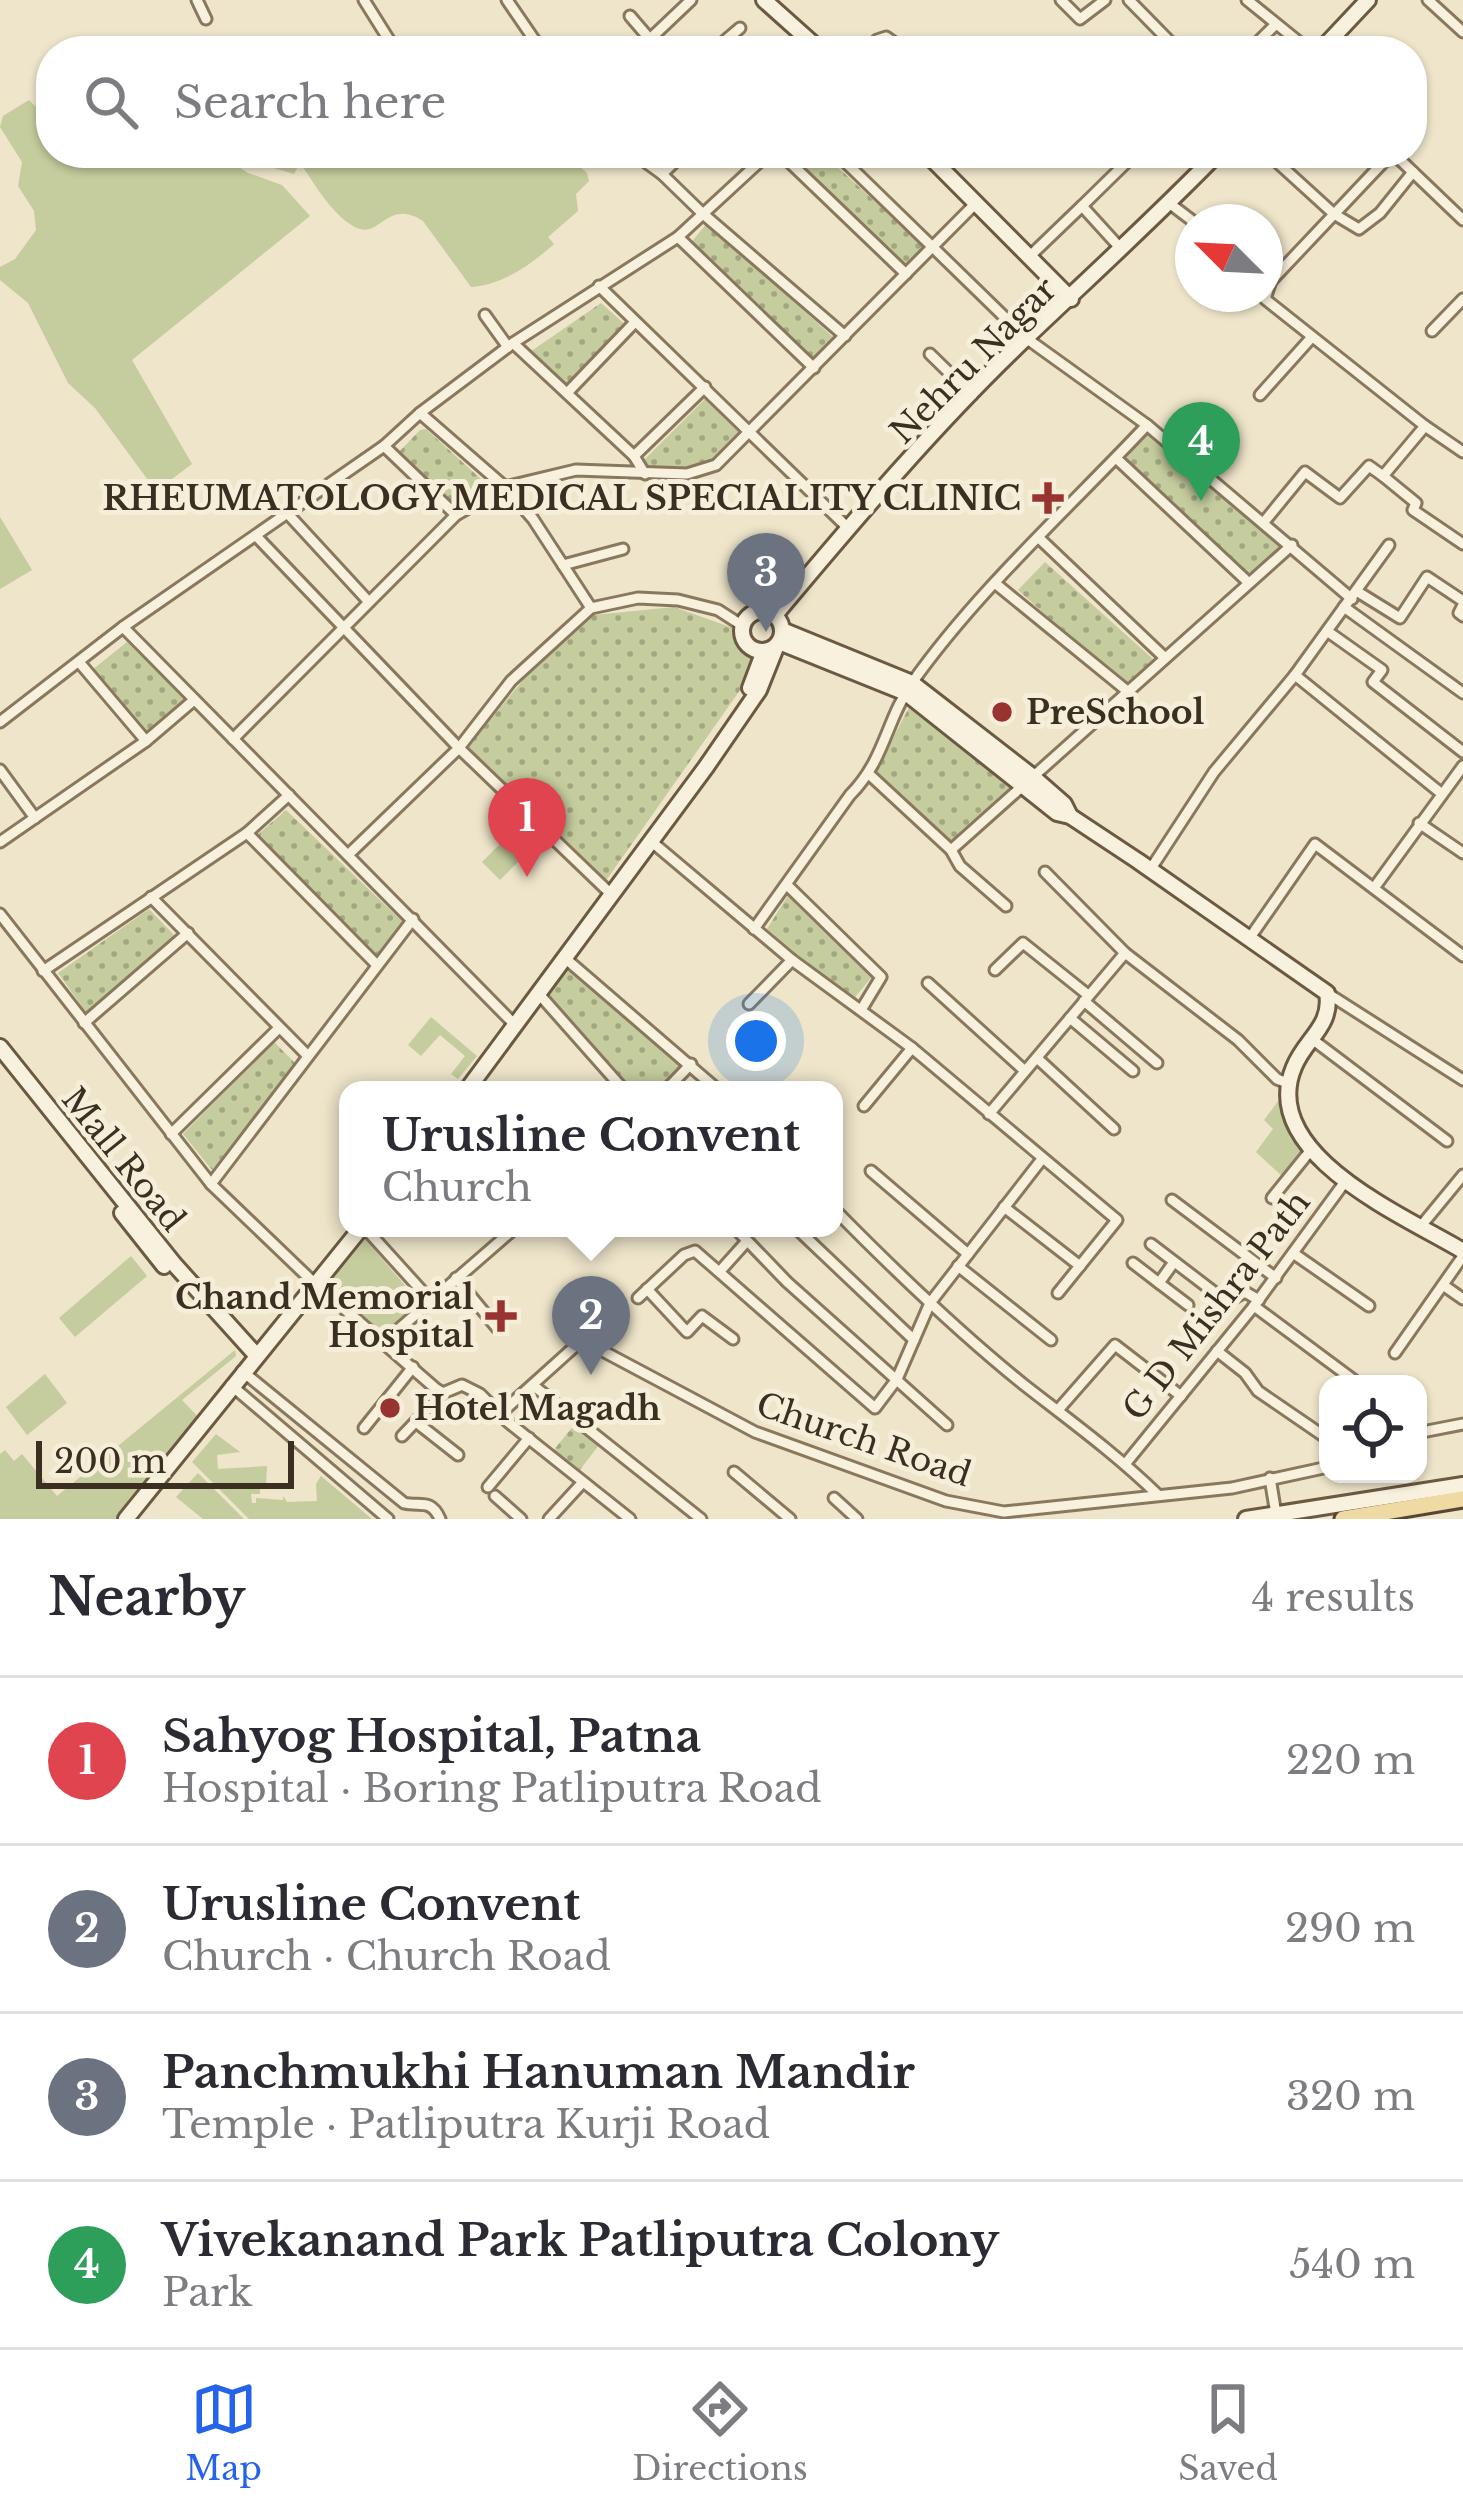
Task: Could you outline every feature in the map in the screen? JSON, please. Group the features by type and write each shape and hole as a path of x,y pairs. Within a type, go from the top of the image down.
{"main road":[{"path":"1342,1519 1365,1508 1463,1499"}],"street":[{"path":"197,0 206,19"},
{"path":"364,0 387,36"},
{"path":"507,0 530,36"},
{"path":"653,36 691,0"},
{"path":"764,0 804,36"},
{"path":"1061,0 1080,19 1105,0"},
{"path":"1129,0 1164,36"},
{"path":"1247,0 1291,36"},
{"path":"1338,36 1368,0"},
{"path":"1428,0 1463,32"},
{"path":"630,16 647,36"},
{"path":"1264,36 1276,24"},
{"path":"731,36 740,28"},
{"path":"654,168 845,336"},
{"path":"662,174 668,168"},
{"path":"0,722 123,627 384,446 510,345 678,237 753,168"},
{"path":"796,168 906,274"},
{"path":"851,168 1026,338 1147,425 1463,693"},
{"path":"940,168 1071,299"},
{"path":"1029,257 1121,168"},
{"name":"Nehru Nagar","path":"775,615 848,528 972,395 1169,203 1198,168"},
{"path":"1284,168 1334,214 1359,229 1380,213 1413,172"},
{"path":"1283,264 1378,168"},
{"path":"1409,168 1463,220"},
{"path":"1169,203 1175,208"},
{"path":"232,739 456,515 505,488 576,470 687,474 716,465 975,204"},
{"path":"1082,206 1122,250"},
{"path":"678,237 814,368"},
{"path":"599,286 848,528"},
{"path":"1432,331 1463,299"},
{"path":"1281,312 1463,452"},
{"path":"485,315 510,345 634,455 645,475"},
{"path":"567,393 635,322"},
{"path":"1261,395 1312,337"},
{"path":"930,354 972,395"},
{"path":"634,455 705,387"},
{"path":"420,413 533,519 591,608"},
{"path":"754,929 869,775 909,688 996,584 1147,425"},
{"path":"1383,476 1425,426"},
{"path":"384,446 456,515"},
{"path":"1116,458 1249,583"},
{"path":"1264,522 1305,472 1340,498 1369,466 1416,503 1413,510 1463,544"},
{"path":"288,514 369,602"},
{"path":"257,537 459,748 610,893"},
{"path":"1039,538 1164,657"},
{"path":"951,850 1292,545"},
{"path":"1150,870 1214,772 1295,675 1389,545"},
{"path":"563,565 623,549"},
{"path":"1351,599 1400,618 1426,578 1463,603 1459,613 1463,616"},
{"path":"996,584 1126,691"},
{"path":"348,855 459,748 511,681 591,608 638,598 678,600 734,617 750,646 775,642 909,688 1064,804 1070,816 1463,1081"},
{"path":"465,1081 759,690 775,642 775,615 756,611 743,626"},
{"path":"123,627 512,1023"},
{"path":"1327,631 1382,670 1373,682 1463,752"},
{"path":"80,662 146,741"},
{"path":"1295,675 1442,794"},
{"path":"0,842 146,741 194,700"},
{"path":"473,1081 652,842 703,764"},
{"path":"1374,888 1463,766"},
{"path":"0,770 35,818"},
{"path":"869,775 1006,906"},
{"path":"43,971 247,833 289,795"},
{"path":"1419,823 1463,854"},
{"path":"247,833 377,965"},
{"path":"652,842 792,960 912,1048 1117,1220 1058,1293"},
{"path":"1249,940 1316,844 1463,956"},
{"path":"1045,872 1125,952 1238,1040 1277,1079 1290,1084"},
{"path":"787,885 881,977 861,1010"},
{"path":"151,897 308,1056"},
{"path":"0,914 211,1184 314,1282 443,1393"},
{"path":"211,1184 412,920"},
{"path":"84,1023 188,933"},
{"path":"995,970 1023,943 1157,1063"},
{"path":"989,1114 1125,952"},
{"path":"566,959 709,1081"},
{"path":"749,1004 792,960"},
{"path":"928,983 1025,1071"},
{"path":"1327,993 1330,1007 1324,1023 1294,1067 1290,1084 1298,1135 1310,1151 1347,1179 1463,1253 1395,1352"},
{"path":"539,994 616,1081"},
{"path":"1070,1018 1133,1071"},
{"path":"171,1134 279,1028"},
{"path":"1312,1039 1447,1141"},
{"name":"Mall Road","path":"0,1047 5,1062 47,1115 250,1361"},
{"path":"864,1106 912,1048"},
{"path":"1036,1058 1114,1129"},
{"path":"675,1081 691,1064"},
{"path":"1271,1198 1310,1151"},
{"path":"638,1298 690,1251 700,1254 875,1408 897,1379 931,1303 1042,1159"},
{"path":"871,1171 968,1254"},
{"path":"1421,1226 1463,1175"},
{"name":"G D Mishra Path","path":"1126,1463 1276,1278 1347,1179"},
{"path":"1172,1199 1276,1278"},
{"path":"1004,1208 1080,1266"},
{"path":"843,1218 931,1303 1126,1463 1158,1495"},
{"path":"314,1282 344,1237"},
{"path":"126,1519 355,1237"},
{"path":"372,1237 431,1300"},
{"path":"384,1342 504,1237"},
{"path":"743,1237 946,1425"},
{"path":"805,1237 914,1340"},
{"path":"721,1270 747,1241"},
{"path":"1151,1244 1230,1303 1245,1292 1347,1375"},
{"path":"1293,1253 1369,1306"},
{"path":"1160,1283 1174,1262"},
{"path":"1132,1263 1188,1305"},
{"path":"958,1265 1052,1340"},
{"path":"456,1278 497,1328"},
{"path":"1443,1285 1463,1299"},
{"path":"647,1289 687,1332 702,1316 733,1339"},
{"name":"Church Road","path":"501,1412 582,1340 755,1432 946,1501 1004,1512 1232,1487 1319,1469"},
{"path":"1058,1410 1114,1345 1181,1396"},
{"path":"1217,1352 1245,1373 1258,1391 1319,1433"},
{"path":"250,1361 404,1503 425,1502 440,1519"},
{"path":"364,1427 413,1366"},
{"path":"231,1384 388,1519"},
{"path":"402,1436 443,1393 465,1386 630,1519"},
{"path":"534,1387 701,1519"},
{"path":"416,1422 458,1456"},
{"path":"1427,1431 1463,1424"},
{"path":"521,1519 491,1492 529,1438"},
{"path":"734,1472 790,1519"},
{"path":"1270,1478 1276,1514"},
{"path":"549,1519 583,1482"},
{"path":"1246,1519 1365,1508 1463,1485"},
{"path":"834,1498 857,1519"}],"green space":[{"path":"29,100 36,107 36,168 240,168 282,185 310,216 132,360 192,464 156,491 95,408 68,383 28,303 0,280 0,267 15,259 36,230 34,211 18,186 22,162 0,127 3,116"},
{"path":"303,168 582,168 589,181 576,194 578,211 548,237 554,244 516,273 471,287 423,221 394,215 360,229 333,209"},
{"path":"801,168 838,168 927,249 906,270"},
{"path":"707,223 834,338 814,361 690,244"},
{"path":"601,303 628,327 566,386 530,352"},
{"path":"705,399 743,436 699,466 647,468 644,460"},
{"path":"426,429 481,479 481,485 456,511 397,454"},
{"path":"1148,434 1284,545 1249,575 1126,458"},
{"path":"0,517 32,570 0,589"},
{"path":"1045,562 1154,660 1125,686 1018,590"},
{"path":"674,607 736,629 758,648 750,676 605,882 467,748 524,679 594,615"},
{"path":"127,642 186,701 149,734 92,670"},
{"path":"914,698 1019,779 951,844 875,772"},
{"path":"286,810 405,924 377,961 255,837"},
{"path":"519,825 537,843 500,880 482,862"},
{"path":"789,894 874,974 852,1001 767,929"},
{"path":"149,909 175,936 88,1015 58,973"},
{"path":"567,967 683,1064 665,1081 626,1081 548,997"},
{"path":"431,1017 477,1056 458,1079 451,1074 465,1056 440,1035 421,1056 408,1045"},
{"path":"274,1042 296,1064 212,1170 183,1134"},
{"path":"1279,1100 1289,1134 1305,1156 1285,1179 1256,1152 1273,1129 1264,1120"},
{"path":"365,1239 421,1304 384,1338 323,1287"},
{"path":"131,1256 147,1276 75,1337 59,1318"},
{"path":"235,1350 236,1356 182,1400 200,1419 121,1519 0,1519 0,1454 5,1450 14,1461 22,1454 57,1496"},
{"path":"45,1374 67,1403 27,1435 6,1407"},
{"path":"574,1425 599,1445 579,1471 553,1451"},
{"path":"216,1434 240,1452 217,1455 218,1469 267,1466 266,1487 260,1487 260,1494 251,1494 252,1503 256,1498 283,1500 283,1496 287,1502 317,1501 316,1484 321,1476 372,1519 249,1519 192,1462"},
{"path":"198,1473 244,1519 203,1519 176,1497"}],"place":[{"name":"RHEUMATOLOGY MEDICAL SPECIALITY CLINIC","path":"1048,498"},
{"name":"Vivekanand Park Patliputra Colony","path":"1201,501"},
{"name":"Panchmukhi Hanuman Mandir","path":"766,632"},
{"name":"PreSchool","path":"1002,712"},
{"name":"Sahyog Hospital, Patna","path":"527,877"},
{"name":"Chand Memorial Hospital","path":"501,1316"},
{"name":"Urusline Convent","path":"591,1375"},
{"name":"Hotel Magadh","path":"390,1408"}]}
